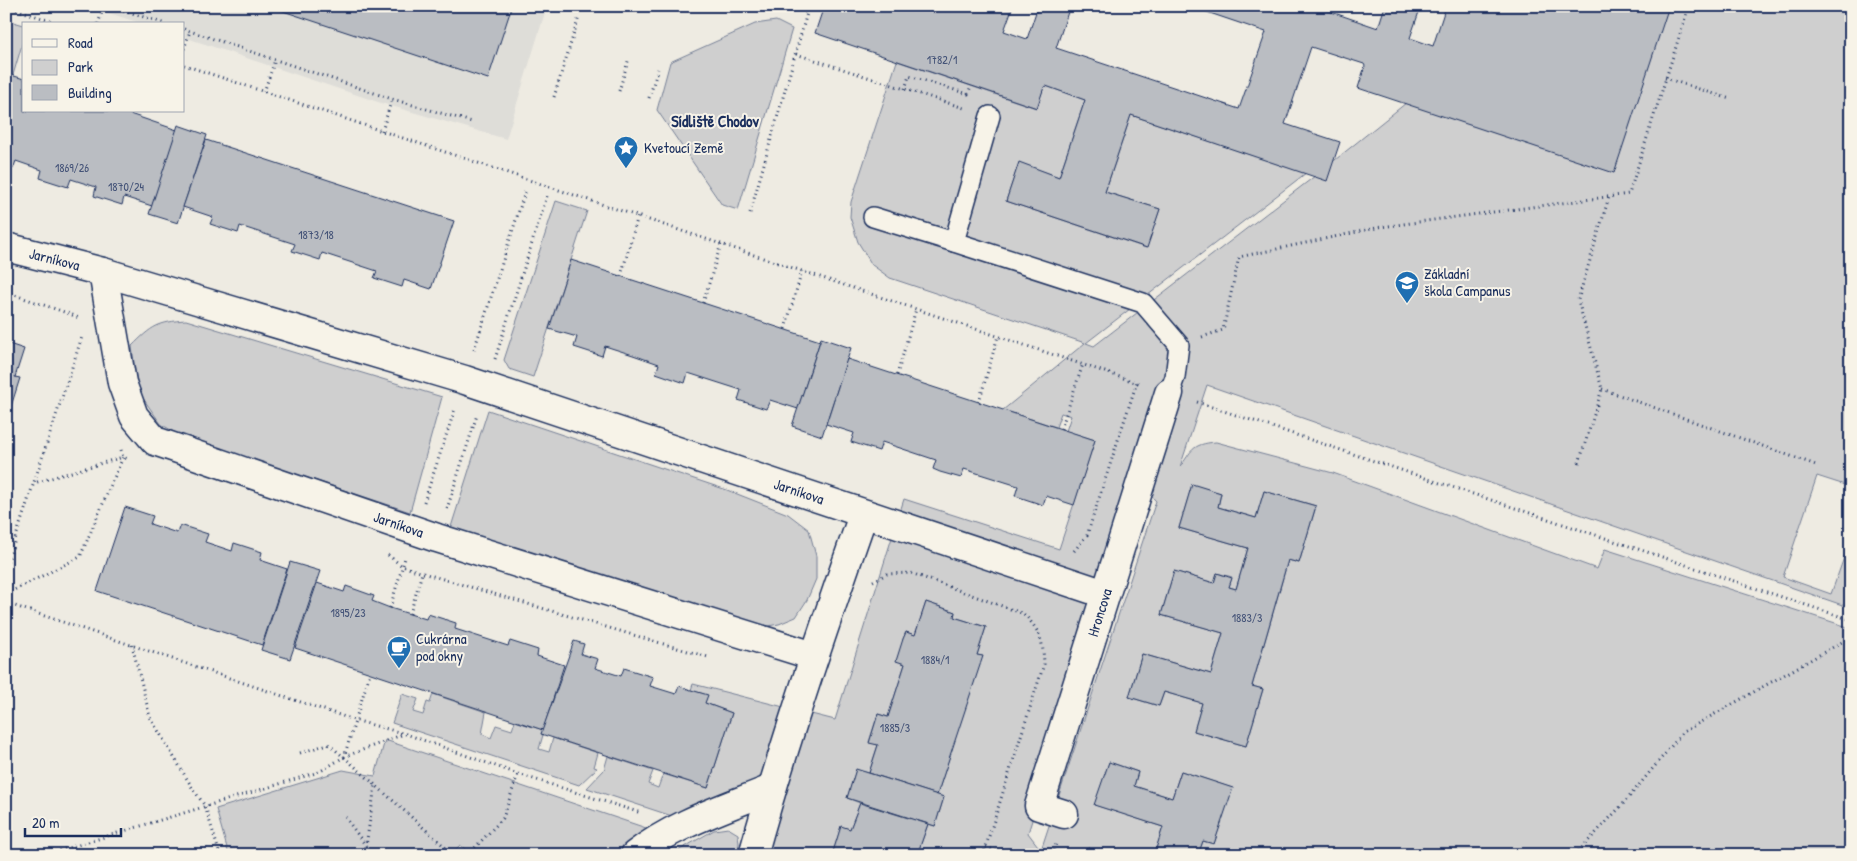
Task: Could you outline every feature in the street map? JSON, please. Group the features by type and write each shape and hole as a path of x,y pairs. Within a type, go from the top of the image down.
{"street":[{"name":"Jarníkova","path":"6,247 103,272 464,380 863,515 1105,594"},
{"name":"Jarníkova","path":"103,272 122,383 134,416 155,441 422,533 814,656"},
{"name":"Hroncova","path":"1064,814 1039,806 1169,393"},
{"path":"753,855 771,789 814,656 863,515"},
{"path":"635,855 656,840 682,826 771,789"}],"lane":[{"path":"954,242 990,116"},
{"path":"873,216 1143,303 1179,345 1175,377 1169,393"}],"path":[{"path":"6,6 53,22"},
{"path":"99,22 104,6"},
{"path":"109,6 160,22"},
{"path":"791,6 807,13"},
{"path":"750,213 809,6"},
{"path":"1179,345 1223,330 1239,258 1381,227 1629,194 1665,78 1690,6"},
{"path":"554,98 578,17"},
{"path":"185,29 392,99 472,122"},
{"path":"185,46 190,31"},
{"path":"796,54 990,116"},
{"path":"620,91 629,58"},
{"path":"264,92 275,60"},
{"path":"185,65 1851,620"},
{"path":"649,98 658,69"},
{"path":"905,89 909,76 968,94 971,86"},
{"path":"1665,78 1730,99"},
{"path":"382,131 392,99"},
{"path":"1580,463 1602,389 1578,300 1609,197"},
{"path":"621,276 638,216"},
{"path":"703,303 722,244"},
{"path":"785,330 802,271"},
{"path":"897,375 916,309"},
{"path":"6,567 84,332"},
{"path":"979,402 998,336"},
{"path":"1061,429 1083,364"},
{"path":"1068,555 1077,548 1087,535 1137,382"},
{"path":"1602,389 1816,464"},
{"path":"6,594 80,557 123,458 34,483"},
{"path":"390,608 402,566"},
{"path":"410,614 422,573"},
{"path":"866,584 887,574 911,573 1024,614 1036,628 1043,644 1044,664 983,855"},
{"path":"6,602 354,720 406,734 518,774 682,826"},
{"path":"1575,855 1625,802 1683,732 1851,637"},
{"path":"132,645 150,717 205,806 220,855"},
{"path":"344,757 370,672"},
{"path":"45,855 319,772 344,757 406,734"},
{"path":"300,753 328,744 454,855"},
{"path":"468,855 503,818 518,774"},
{"path":"345,817 366,846 375,785"},
{"path":"986,847 1007,855"}],"shaded area":[{"path":"98,6 547,6 506,139 381,103 185,37 185,22 137,22 97,9"}],"green space":[{"path":"1669,6 1851,6 1851,487 1817,476 1783,577 1831,594 1851,538 1851,608 1207,385 1180,467 1193,449 1202,444 1216,442 1333,473 1597,569 1605,549 1851,628 1851,855 1198,855 1203,841 1214,844 1232,788 1181,771 1172,798 1134,786 1138,772 1109,762 1095,805 1163,827 1154,855 1141,855 1132,852 1130,855 1108,855 1088,848 1086,855 917,855 928,824 935,826 944,797 937,795 982,656 977,655 986,627 954,617 955,612 926,602 915,635 906,632 903,639 905,664 888,717 878,714 869,742 878,745 869,773 856,770 847,798 860,803 850,829 841,827 832,855 764,855 775,820 724,803 678,818 587,788 604,770 608,756 653,771 648,784 658,788 663,774 708,788 732,713 705,703 707,695 691,690 693,684 835,720 904,499 1059,549 1095,440 1066,431 1071,416 1061,413 1056,427 1003,410 1085,343 890,278 872,265 858,242 850,217 851,202 897,61 1036,108 1046,86 1085,100 1059,177 1019,163 1006,201 1146,248 1160,209 1105,192 1131,115 1306,173 1086,343 1094,346 1315,176 1406,103","holes":["1138,482 1156,501 1041,850 1028,833","1192,485 1221,493 1218,507 1256,518 1264,491 1316,506 1299,563 1288,560 1252,686 1263,689 1246,746 1194,731 1202,703 1164,692 1159,706 1129,697 1142,654 1211,674 1223,633 1161,615 1174,571 1214,583 1217,573 1232,577 1229,587 1236,589 1248,548 1179,528"]},
{"path":"6,20 22,24 22,45 13,75 11,75 6,89"},
{"path":"776,21 792,29 738,210 722,205 657,110 670,62 755,24"},
{"path":"556,201 587,211 533,377 509,369 504,360"},
{"path":"186,320 442,397 410,512 179,435 161,424 140,394 132,346 156,326"},
{"path":"488,410 727,490 788,514 809,530 816,556 816,579 807,600 796,617 779,624 757,628 738,624 451,527"},
{"path":"402,694 418,699 413,712 423,715 427,702 430,703 433,694 486,712 482,734 491,738 496,725 512,730 515,721 543,730 539,749 549,752 553,738 598,753 594,767 597,768 579,785 392,723"},
{"path":"385,740 655,831 622,855 473,855 460,845 450,855 229,855 216,809 343,770 375,776"},
{"path":"728,828 738,834 739,844 735,855 671,855 714,830"}],"building":[{"path":"268,6 512,6 488,79"},
{"path":"824,6 930,6 946,11 947,6 1013,6 1004,31 1027,39 1038,6 1070,6 1056,48 1239,109 1266,32 1189,6 1314,6 1378,28 1385,6 1421,6 1410,38 1433,46 1446,6 1669,6 1614,173 1358,88 1364,64 1311,47 1285,124 1340,142 1327,181 1131,115 1105,192 1160,209 1147,248 1006,201 1019,162 1059,177 1085,100 1046,86 1037,108 815,33"},
{"path":"11,75 22,78 22,112 124,112 177,130 152,206 124,197 122,205 100,198 94,196 96,187 71,179 68,187 46,180 40,178 42,170 16,161 13,169 6,167 6,89"},
{"path":"178,125 207,135 178,223 149,214"},
{"path":"206,140 454,221 431,289 404,280 402,287 374,278 377,271 322,253 320,260 292,251 295,244 240,226 238,233 210,224 213,217 183,207"},
{"path":"571,260 820,341 798,409 770,400 766,409 738,400 741,390 688,373 685,383 656,373 659,364 605,346 602,356 574,347 577,337 549,329"},
{"path":"821,338 851,348 822,436 792,426"},
{"path":"6,343 24,349 15,377 20,378 6,422"},
{"path":"847,359 1095,440 1074,505 1046,496 1043,505 1015,496 1018,486 964,469 961,478 940,472 933,469 936,460 882,442 879,451 851,442 854,433 826,424"},
{"path":"1192,484 1221,493 1218,507 1256,518 1264,491 1316,506 1299,563 1288,560 1252,686 1263,689 1246,746 1194,731 1202,703 1164,692 1159,706 1129,697 1142,654 1211,674 1223,633 1161,615 1174,571 1214,583 1217,573 1232,578 1229,587 1236,589 1248,548 1179,528"},
{"path":"125,507 153,516 150,524 177,533 180,525 208,534 205,542 232,551 234,543 262,552 260,560 287,569 262,645 97,591"},
{"path":"290,562 320,571 290,659 261,650"},
{"path":"317,583 344,592 346,586 374,596 372,601 390,608 426,619 428,614 456,623 455,629 508,646 510,641 538,650 537,656 564,665 543,730 295,648"},
{"path":"926,602 955,612 954,617 986,627 977,655 983,656 937,795 869,773 878,745 869,743 878,714 888,717 905,664 896,661 903,639 906,632 915,635"},
{"path":"574,641 584,644 581,654 598,659 595,668 621,676 624,668 653,677 650,686 676,694 679,686 708,695 705,703 732,713 708,788 541,734"},
{"path":"1109,762 1138,772 1134,786 1172,798 1181,771 1233,788 1214,844 1203,841 1198,855 1154,855 1163,827 1094,805"},
{"path":"856,769 944,797 935,826 847,798"},
{"path":"860,803 928,824 917,855 832,855 841,826 850,829"},
{"path":"1088,848 1108,855 1086,855"}],"place":[{"name":"Kvetoucí Země","path":"626,169"},
{"name":"Základní škola Campanus","path":"1407,304"},
{"name":"Cukrárna pod okny","path":"399,669"}],"district":[{"name":"Sídliště Chodov","path":"715,121"}]}
